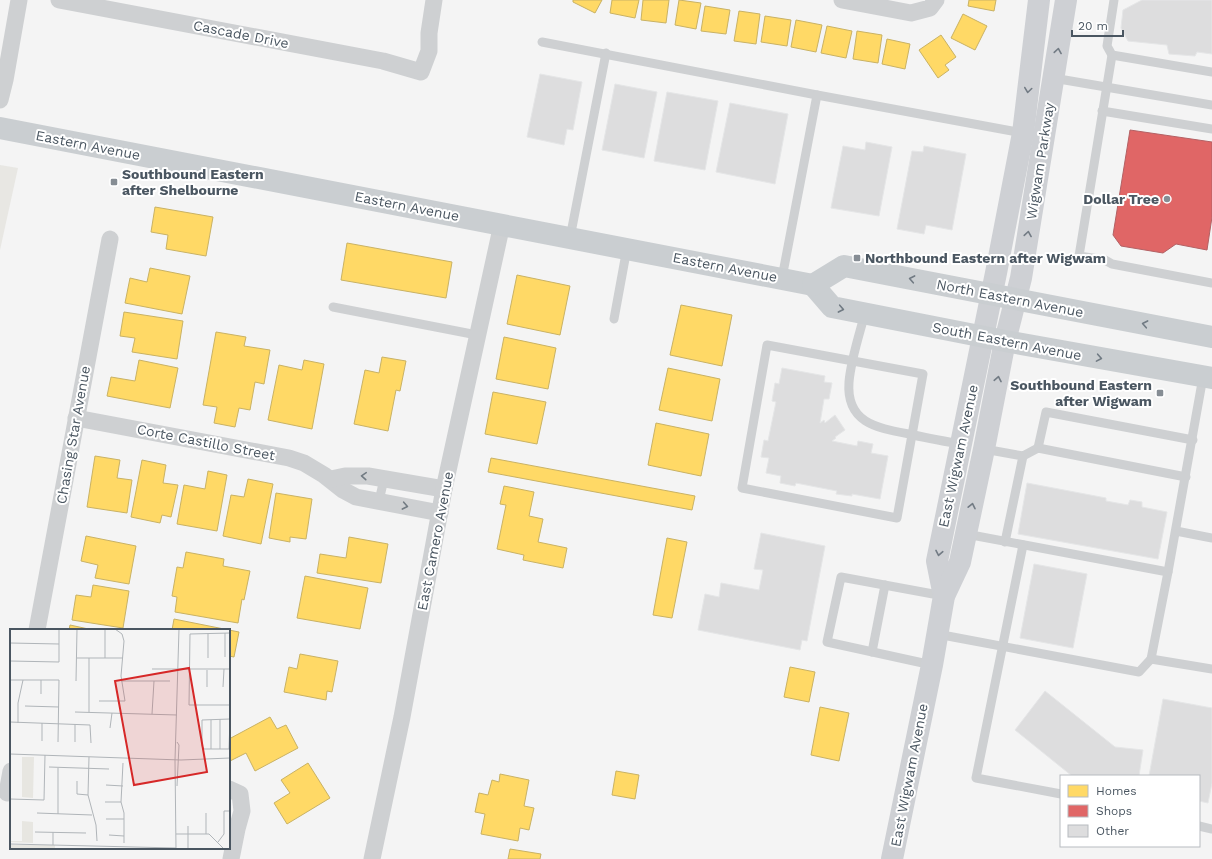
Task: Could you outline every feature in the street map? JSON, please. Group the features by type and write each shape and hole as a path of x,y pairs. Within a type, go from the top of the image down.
{"main road":[{"name":"Wigwam Parkway","path":"985,327 1022,132 1039,0"},
{"name":"Wigwam Parkway","path":"1007,331 1021,278 1066,0"},
{"name":"Eastern Avenue","path":"0,128 813,285"},
{"name":"North Eastern Avenue","path":"813,285 844,266 1212,337"},
{"name":"South Eastern Avenue","path":"813,285 832,307 864,314 985,327 1007,331 1208,378"},
{"name":"East Wigwam Avenue","path":"944,596 937,561 985,327"},
{"name":"East Wigwam Avenue","path":"892,859 932,665 944,596 960,562 1007,331"}],"street":[{"path":"0,100 19,0"},
{"name":"Cascade Drive","path":"59,0 383,61 421,72 428,51 434,0"},
{"path":"842,0 911,13 933,4"},
{"name":"East Camero Avenue","path":"372,859 402,717 444,489 502,224"},
{"name":"Chasing Star Avenue","path":"37,629 110,239"},
{"name":"Corte Castillo Street","path":"76,418 289,458 304,463 331,479 343,490 356,497 440,513"},
{"path":"331,479 356,476 444,489"},
{"path":"6,793 10,775"},
{"path":"231,859 242,811 234,792"}],"lane":[{"path":"1114,0 1107,46 1112,55 1079,256 1105,260 1112,264 1212,283"},
{"path":"542,42 817,95 1022,132"},
{"path":"570,238 606,54"},
{"path":"1112,55 1212,72"},
{"path":"1053,78 1212,105"},
{"path":"782,278 817,95"},
{"path":"1102,111 1212,129"},
{"path":"614,319 627,248"},
{"path":"333,307 477,335"},
{"path":"864,314 849,381 849,395 854,410 865,421 878,428 960,444"},
{"path":"767,345 923,374 912,435 897,518 742,488 767,345"},
{"path":"937,634 1139,672 1151,659 1193,440 1208,378"},
{"path":"1038,448 1046,412 1193,440"},
{"path":"984,449 1023,456 1038,448 1186,477"},
{"path":"1005,542 1023,456"},
{"path":"379,501 384,479"},
{"path":"1176,531 1212,538"},
{"path":"966,534 1168,572"},
{"path":"1023,545 976,778 1060,794"},
{"path":"932,665 827,642 841,577 944,596"},
{"path":"872,652 885,585"},
{"path":"1151,659 1212,669"},
{"path":"1200,826 1212,829"}],"shaded area":[{"path":"0,165 18,168 0,250"}],"building: Homes":[{"path":"573,0 602,0 595,13 573,2"},
{"path":"612,0 639,0 635,18 610,13"},
{"path":"643,0 669,0 666,23 641,20"},
{"path":"679,0 701,3 696,29 675,25"},
{"path":"969,0 996,0 994,11 968,6"},
{"path":"705,6 730,10 726,34 701,31"},
{"path":"739,11 760,14 756,44 734,41"},
{"path":"963,14 987,26 975,50 951,38"},
{"path":"765,16 791,20 787,46 761,42"},
{"path":"796,20 822,25 816,52 791,47"},
{"path":"827,26 852,31 846,58 821,53"},
{"path":"857,31 882,35 878,63 853,59"},
{"path":"941,35 956,57 945,65 949,70 938,78 919,50"},
{"path":"887,39 910,44 905,69 882,64"},
{"path":"155,207 213,217 206,256 166,249 168,235 151,232"},
{"path":"347,243 452,262 446,298 341,280"},
{"path":"150,268 190,276 182,314 125,303 130,278 147,282"},
{"path":"517,275 570,286 560,335 507,324"},
{"path":"681,305 732,315 722,366 670,355"},
{"path":"124,312 183,321 177,359 132,352 135,338 120,336"},
{"path":"216,332 246,337 244,346 270,350 264,384 255,382 250,410 239,408 235,427 214,423 217,407 203,405"},
{"path":"504,337 556,348 548,389 496,379"},
{"path":"382,357 406,361 400,391 396,390 388,431 354,424 365,370 379,373"},
{"path":"139,360 178,368 170,408 107,396 111,377 135,381"},
{"path":"304,360 324,364 312,429 268,420 279,365 302,370"},
{"path":"668,368 720,379 712,421 659,410"},
{"path":"493,392 546,402 537,444 485,434"},
{"path":"656,423 709,434 701,476 648,465"},
{"path":"95,456 120,460 117,478 132,480 127,513 87,507"},
{"path":"491,458 695,496 692,510 488,472"},
{"path":"142,460 166,465 163,483 178,485 171,517 162,515 160,523 131,517"},
{"path":"208,471 227,475 217,531 177,524 184,485 205,489"},
{"path":"248,479 273,484 261,544 223,536 231,495 244,497"},
{"path":"504,486 534,492 529,516 543,519 538,542 567,548 563,568 523,560 524,555 497,549 506,505 500,504"},
{"path":"276,493 312,499 306,539 290,537 290,542 269,538"},
{"path":"86,536 136,546 129,584 95,578 98,565 81,561"},
{"path":"349,537 388,544 381,583 317,573 320,554 346,558"},
{"path":"667,538 687,542 672,618 653,615"},
{"path":"186,552 224,559 223,566 250,571 244,600 242,599 238,623 175,612 177,597 172,596 177,567 183,568"},
{"path":"305,576 368,588 360,629 297,618"},
{"path":"93,585 129,591 123,628 72,620 76,595 91,597"},
{"path":"174,619 224,629 172,629"},
{"path":"70,625 88,629 69,629"},
{"path":"230,630 239,632 234,657 230,656"},
{"path":"300,654 338,661 332,692 327,691 326,700 284,692 289,667 297,669"},
{"path":"790,667 815,672 809,702 784,697"},
{"path":"820,707 849,713 839,761 811,755"},
{"path":"270,717 277,729 286,725 298,748 255,771 246,753 230,761 230,738"},
{"path":"308,763 330,798 287,824 274,803 290,793 281,780"},
{"path":"616,771 639,775 635,799 612,795"},
{"path":"500,774 529,780 524,806 534,808 529,830 520,828 518,841 481,834 485,814 475,812 479,793 488,795 492,780 499,782"},
{"path":"510,849 541,854 540,859 508,859"}],"building: Shops":[{"path":"1130,130 1212,142 1212,217 1207,250 1176,244 1163,253 1121,246 1113,235"}],"building: Other":[{"path":"1142,0 1212,0 1212,54 1197,52 1195,56 1169,54 1167,45 1128,41 1121,28 1123,10"},
{"path":"540,74 582,82 573,130 567,129 564,145 527,137"},
{"path":"615,84 657,92 644,158 602,150"},
{"path":"667,92 718,101 705,170 654,161"},
{"path":"730,103 788,114 775,184 716,172"},
{"path":"866,142 892,147 879,216 831,208 843,146 865,150"},
{"path":"924,146 966,154 952,230 926,225 924,234 897,229 912,151 923,152"},
{"path":"782,368 825,376 824,382 832,383 829,399 824,399 820,423 824,420 825,423 835,415 845,430 832,441 857,446 858,441 873,444 871,453 888,456 880,499 852,494 852,496 836,494 837,491 796,483 795,486 780,483 781,476 766,473 769,458 761,457 764,440 768,441 776,402 772,401 775,383 779,384"},
{"path":"1027,483 1106,498 1106,501 1128,505 1130,500 1142,502 1142,507 1167,512 1158,559 1018,534"},
{"path":"761,533 825,546 807,641 802,640 800,650 698,630 705,594 719,597 721,583 759,590 763,570 754,569"},
{"path":"1034,564 1087,574 1073,648 1020,638"},
{"path":"1045,691 1115,747 1143,750 1139,775 1071,775 1015,730"},
{"path":"1163,699 1212,708 1212,783 1208,803 1200,801 1200,775 1149,775"}],"place":[{"name":"Southbound Eastern after Shelbourne","path":"114,182"},
{"name":"Dollar Tree","path":"1167,199"},
{"name":"Northbound Eastern after Wigwam","path":"857,258"},
{"name":"Southbound Eastern after Wigwam","path":"1160,393"}]}
